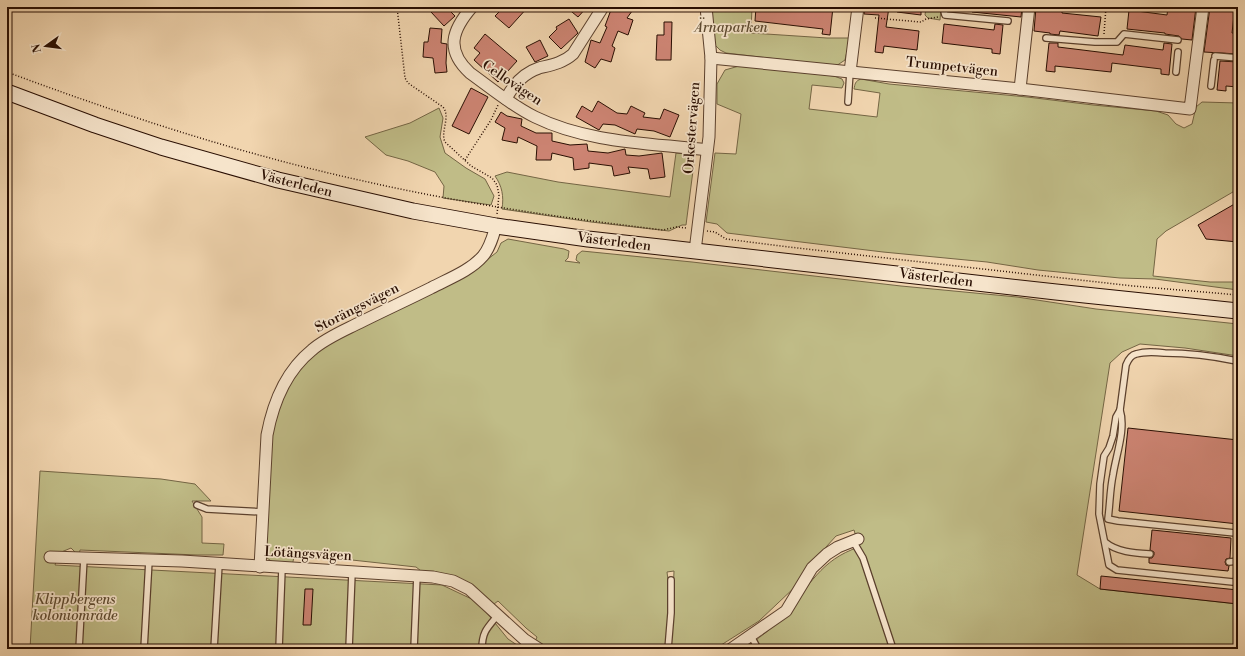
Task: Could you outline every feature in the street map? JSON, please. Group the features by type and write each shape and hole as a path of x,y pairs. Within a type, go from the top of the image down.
{"main road":[{"name":"Västerleden","path":"7,92 95,125 161,147 233,168 345,196 496,226 588,239 1238,311"}],"street":[{"name":"Cellovägen","path":"472,7 463,17 456,30 454,44 458,58 470,73 506,99 536,118 584,135 615,140 707,150"},
{"path":"506,99 513,87 527,74 537,69 558,64 569,58 603,7"},
{"name":"Orkestervägen","path":"695,251 709,137 711,58 706,7"},
{"path":"850,72 858,7"},
{"path":"1020,89 1029,7"},
{"name":"Trumpetvägen","path":"711,58 1020,89 1190,108 1203,7"},
{"name":"Storängsvägen","path":"260,567 265,450 270,421 277,398 289,376 312,349 330,337 472,266 487,250 496,226"},
{"path":"731,649 752,636 786,611 812,568 819,561 838,548 856,540"},
{"name":"Lötängsvägen","path":"50,557 149,560 433,577 461,585 469,589 525,640 539,649"}],"lane":[{"path":"943,7 945,15 1008,21"},
{"path":"1046,38 1116,42 1124,34 1178,40"},
{"path":"1176,72 1178,52"},
{"path":"1212,86 1214,58 1238,58"},
{"path":"848,102 850,72"},
{"path":"1238,363 1237,361 1222,358 1180,353 1148,352 1134,354 1129,359 1126,365 1120,410 1116,417 1113,436 1109,448 1104,456 1100,484 1099,514 1109,566 1117,570 1233,582 1238,580"},
{"path":"1120,410 1123,418 1113,474 1108,519 1220,531 1235,533 1238,535"},
{"path":"197,505 207,509 263,512"},
{"path":"856,540 894,649"},
{"path":"1104,542 1111,547 1128,552 1150,554"},
{"path":"78,649 84,558"},
{"path":"144,649 149,560"},
{"path":"1229,562 1238,561"},
{"path":"214,649 219,564"},
{"path":"278,649 282,568"},
{"path":"348,649 352,572"},
{"path":"414,649 417,575"},
{"path":"668,649 671,613 671,580"},
{"path":"482,649 482,638 485,631 498,615"},
{"path":"752,636 758,649"}],"path":[{"path":"397,7 405,78 408,83 444,107 446,110 446,122 443,137 445,142 471,166 492,178 497,185 499,195 496,226"},
{"path":"1103,42 1106,7"},
{"path":"875,18 921,22 926,19 945,15"},
{"path":"7,72 125,115 229,147 367,182 497,208 663,230 676,227 712,231 726,239 797,248 1133,286 1238,295"},
{"path":"465,160 491,120 499,104 506,99"}],"green space":[{"name":"Ärnaparken","path":"709,7 752,7 751,33 850,38 845,60 836,66 726,53 714,44"},
{"path":"926,7 941,7 940,20 928,18 925,15"},
{"path":"739,66 834,76 842,79 844,83 842,88 812,85 809,109 877,117 880,93 854,89 856,83 861,79 889,84 1156,111 1168,115 1176,124 1184,128 1192,124 1196,107 1202,102 1238,103 1238,189 1166,231 1157,239 1153,276 1210,282 1238,282 1238,290 1155,279 1120,278 1038,270 987,262 883,252 727,233 717,224 706,222 715,153 736,154 741,114 717,104 717,84 725,70"},
{"path":"439,108 443,118 440,137 445,153 485,179 494,196 491,205 443,198 444,186 435,172 408,161 386,155 365,137 410,123"},
{"path":"676,153 695,155 686,225 682,225 669,231 591,222 502,209 502,191 495,176 507,172 558,182 670,197"},
{"path":"508,239 564,249 569,251 568,258 565,261 580,263 576,260 577,255 582,251 901,286 1017,297 1096,309 1238,324 1238,356 1185,348 1140,344 1122,352 1110,363 1077,575 1100,589 1238,604 1238,649 743,649 775,624 794,604 817,575 834,559 859,547 854,530 836,536 807,568 796,586 759,621 718,647 708,649 671,649 674,571 667,572 670,596 666,644 664,649 548,649 534,644 537,637 498,601 494,604 469,584 425,574 416,567 352,560 294,557 292,566 277,565 267,558 265,549 269,457 275,418 286,390 301,367 317,352 337,338 469,274 497,252 501,243"},
{"name":"Klippbergens koloniområde","path":"40,471 161,479 195,484 211,501 192,501 202,517 202,543 224,544 223,555 80,550 79,556 71,548 59,553 55,565 442,585 478,602 508,639 523,649 30,649"}],"building":[{"path":"436,7 446,7 455,16 444,26 431,12"},
{"path":"504,7 528,7 509,28 495,16"},
{"path":"566,7 587,7 578,17"},
{"path":"612,7 635,7 627,18 633,20 628,35 618,31 612,46 615,48 611,62 601,59 595,68 585,62 591,40 600,43 607,27 605,26"},
{"path":"756,7 796,7 825,10 825,7 833,7 830,35 822,34 823,29 755,21"},
{"path":"865,7 889,7 886,27 919,31 917,50 884,46 883,53 875,52 879,15 864,14"},
{"path":"897,7 921,7 921,15 897,12"},
{"path":"972,7 1022,7 1021,17 972,12"},
{"path":"1036,7 1062,7 1062,13 1101,17 1098,36 1060,31 1059,35 1034,31"},
{"path":"1168,7 1196,7 1192,40 1182,39 1179,36 1165,33 1127,29 1129,10 1167,15"},
{"path":"1210,7 1235,7 1232,33 1238,33 1238,54 1204,52"},
{"path":"569,19 578,33 561,49 549,37 557,29 556,27"},
{"path":"664,22 672,22 671,60 656,60 657,35 664,35"},
{"path":"944,24 994,30 995,24 1003,25 1000,54 992,53 992,49 942,43"},
{"path":"430,28 442,29 441,43 447,44 447,72 435,73 433,58 423,57 424,42 428,42"},
{"path":"485,34 517,61 498,82 474,60 480,53 474,48"},
{"path":"540,40 548,56 535,62 526,47"},
{"path":"1049,43 1058,43 1058,47 1123,55 1125,45 1163,50 1164,43 1172,44 1169,75 1161,74 1161,69 1112,63 1111,72 1055,66 1055,72 1046,71"},
{"path":"1220,61 1238,62 1238,87 1226,86 1226,91 1217,90"},
{"path":"471,88 488,97 469,134 452,126"},
{"path":"598,101 617,113 627,114 631,106 645,113 643,117 660,119 664,109 679,115 670,137 654,131 637,129 635,134 615,125 603,124 599,130 576,117 582,106 592,112"},
{"path":"501,112 507,116 522,119 521,126 536,133 552,133 552,141 570,145 587,144 588,151 608,153 625,149 626,155 639,156 662,153 665,177 650,179 648,169 628,167 630,173 614,176 612,166 589,163 589,168 574,170 573,158 552,153 551,160 536,160 537,146 518,137 517,143 502,140 505,128 495,122"},
{"path":"1238,202 1238,242 1206,239 1198,225"},
{"path":"1128,428 1238,440 1238,524 1119,511"},
{"path":"1152,530 1231,538 1230,558 1226,559 1225,562 1226,565 1229,566 1228,571 1149,563 1149,558 1152,558 1154,555 1154,552 1150,550"},
{"path":"1101,576 1238,590 1238,604 1100,589"},
{"path":"305,589 313,589 311,625 303,625"}]}
